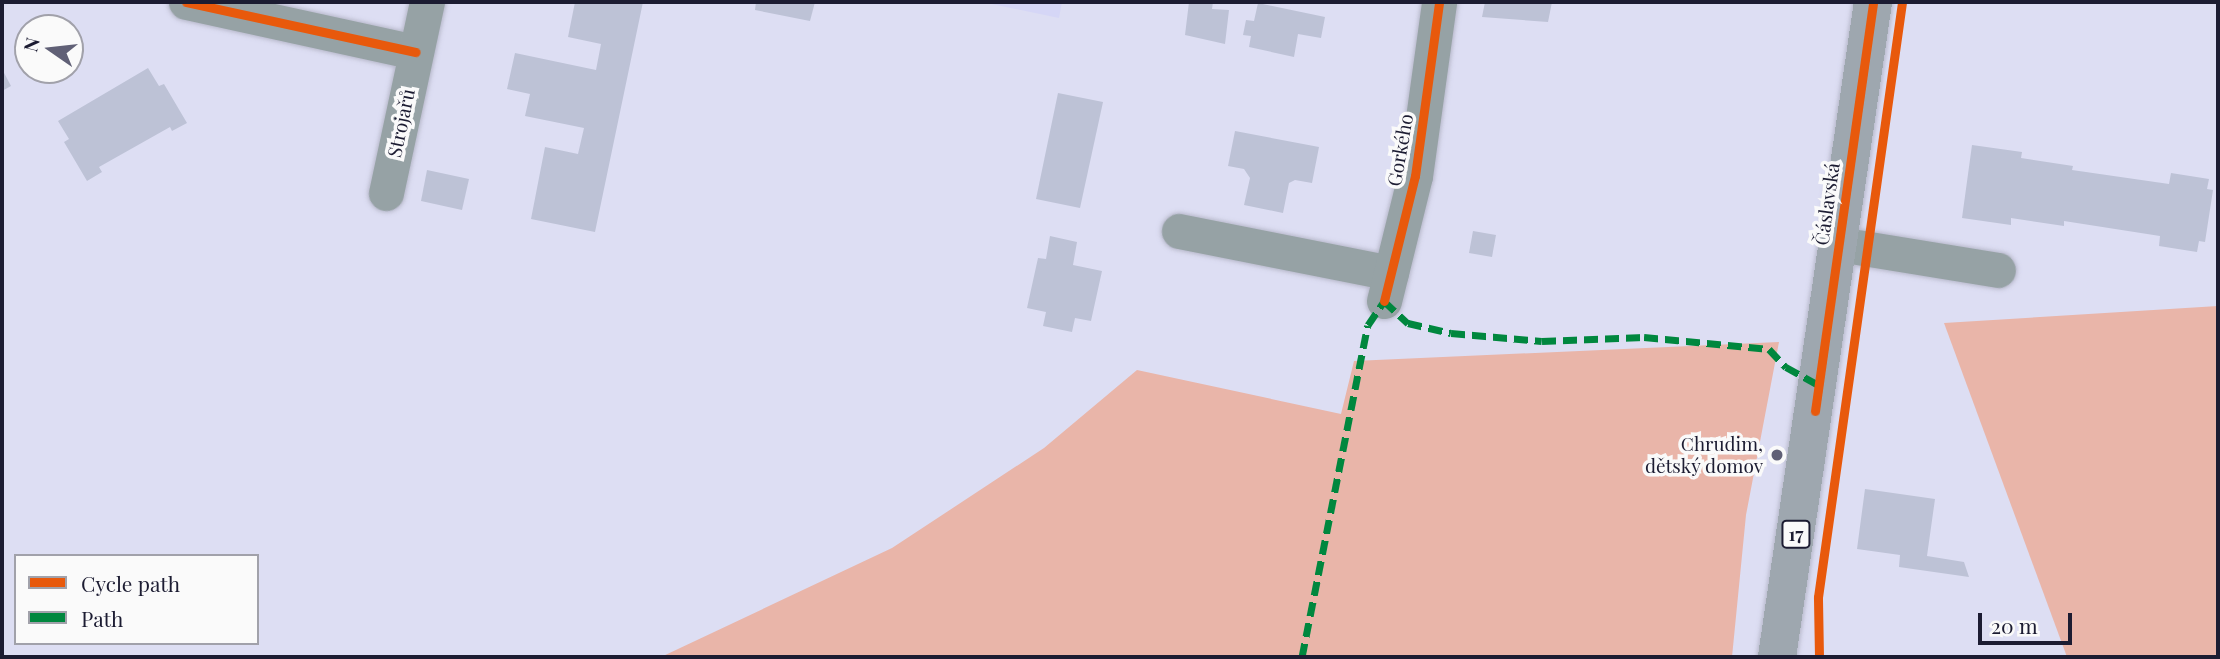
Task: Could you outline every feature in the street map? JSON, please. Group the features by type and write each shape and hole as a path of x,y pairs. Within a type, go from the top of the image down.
{"main road":[{"name":"Čáslavská","path":"1777,657 1873,2"}],"street":[{"path":"186,2 416,52"},
{"name":"Strojařů","path":"387,193 427,2"},
{"name":"Gorkého","path":"1179,231 1388,287 1415,176 1439,2"},
{"path":"1839,244 1998,270"}],"shaded area":[{"path":"982,2 1062,2 1059,18"},
{"path":"2218,306 2218,657 2067,657 1944,323"},
{"path":"1779,342 1746,515 1732,657 661,657 892,548 1044,448 1137,370 1341,414 1354,361"}],"building":[{"path":"575,2 643,2 595,232 531,219 545,147 578,154 584,128 525,116 530,94 507,89 515,53 596,70 601,44 568,37"},
{"path":"756,2 815,2 810,21 755,10"},
{"path":"1189,2 1213,2 1212,9 1229,10 1225,44 1185,35"},
{"path":"1485,2 1552,2 1548,22 1482,17"},
{"path":"1258,3 1325,17 1321,38 1298,34 1294,57 1249,47 1251,36 1243,35 1246,20 1254,21"},
{"path":"148,68 159,86 164,84 187,123 172,131 170,127 99,167 102,172 87,181 64,142 69,139 58,121"},
{"path":"2,69 11,86 2,91"},
{"path":"1058,93 1103,102 1080,208 1036,199"},
{"path":"1235,131 1319,147 1312,183 1295,180 1289,183 1283,213 1244,205 1250,178 1244,169 1228,166"},
{"path":"1972,145 2022,152 2021,158 2073,166 2072,170 2169,184 2171,173 2209,179 2207,189 2213,190 2205,242 2199,241 2197,252 2159,246 2160,236 2064,221 2064,226 2011,218 2011,225 1962,218"},
{"path":"427,170 469,179 462,210 421,201"},
{"path":"1473,231 1496,235 1492,257 1469,253"},
{"path":"1050,236 1077,242 1073,265 1102,271 1091,321 1075,318 1072,332 1043,326 1046,312 1027,308 1038,258 1046,259"},
{"path":"1865,489 1935,499 1927,556 1964,562 1969,577 1899,567 1900,555 1857,549"}],"marked path":[{"path":"1302,657 1368,325 1384,301 1408,323 1451,333 1542,341 1644,337 1769,349 1786,367 1819,385"}],"cycle path":[{"path":"186,2 416,52"},
{"path":"1384,301 1415,176 1439,2"},
{"path":"1815,411 1873,2"},
{"path":"1819,657 1818,597 1902,2"}],"place":[{"name":"Chrudim, dětský domov","path":"1777,455"}]}
